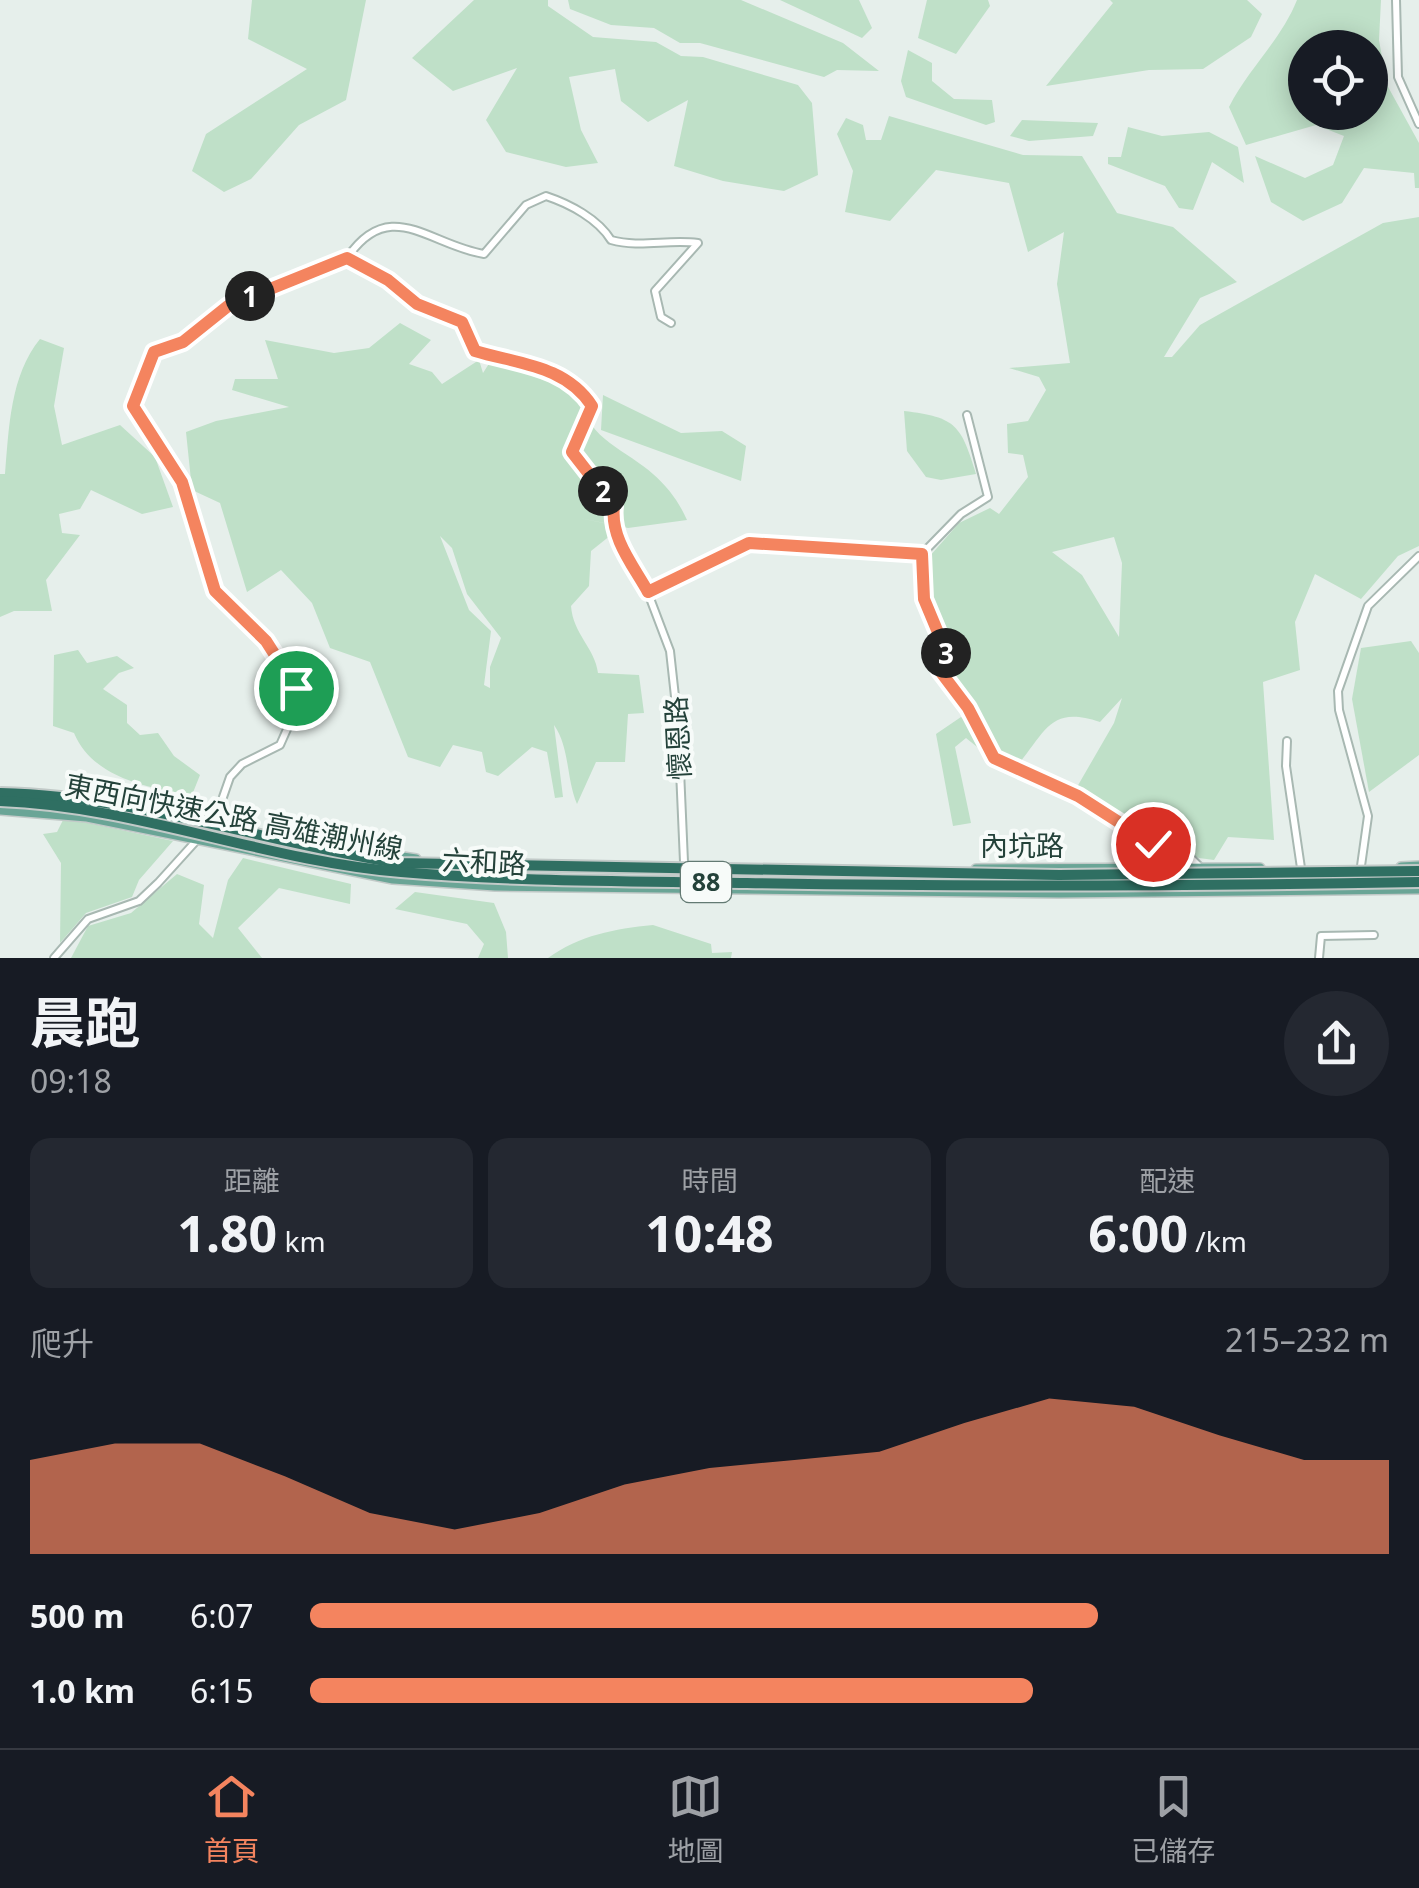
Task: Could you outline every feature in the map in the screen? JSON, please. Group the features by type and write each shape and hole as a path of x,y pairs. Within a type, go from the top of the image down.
{"highway":[{"name":"東西向快速公路 高雄潮州線","path":"0,791 163,813 316,850 397,864 1059,875 1419,868"},
{"name":"東西向快速公路 高雄潮州線","path":"0,802 162,823 316,860 395,872 497,879 1059,888 1419,886"}],"main road":[{"name":"六和路","path":"0,791 101,796 398,858 684,865"},
{"name":"六和路","path":"0,810 86,817 393,880 685,889"},
{"name":"內坑路","path":"684,865 1419,868"},
{"name":"內坑路","path":"685,889 1355,892 1419,886"}],"street":[{"path":"1396,0 1398,77 1419,124"},
{"path":"54,958 88,918 139,902 215,820 230,777 242,764 280,745 292,718 296,688 266,641 215,591 202,560 182,482 133,406 154,352 183,342 228,306 347,258 373,231 391,225 484,254 526,205 546,196 604,228 611,240 698,243 655,291 661,317 671,322"},
{"path":"347,258 388,280 417,304 462,322 475,351 529,361 581,389 592,406 572,452 614,506 612,523 616,536 648,592 749,543 922,554"},
{"path":"967,415 988,496 960,514 922,554 924,599 947,654 940,671 968,708 994,758 1010,768 1048,780 1114,816 1153,844 1189,856 1201,868"},
{"path":"1355,892 1368,816 1338,710 1338,691 1368,606 1419,556"},
{"name":"懷恩路","path":"648,592 674,667 685,889"},
{"path":"1288,740 1286,766 1301,868"},
{"path":"1319,958 1321,936 1374,935"}],"green space":[{"path":"252,0 366,0 346,100 299,125 251,179 224,192 192,171 206,134 307,69 248,39"},
{"path":"474,0 548,0 548,6 593,37 656,42 681,56 703,57 798,85 812,103 818,175 784,191 723,181 674,166 688,100 648,122 621,101 615,69 569,77 581,130 598,163 566,167 506,152 486,120 517,68 453,91 412,58"},
{"path":"568,0 741,0 843,43 879,71 837,70 824,77 700,43 680,43 654,28 611,25 570,9"},
{"path":"780,0 859,0 872,28 862,38"},
{"path":"927,0 988,0 990,6 956,54 918,38"},
{"path":"1110,0 1247,0 1262,14 1251,37 1203,69 1149,70 1046,86 1113,3"},
{"path":"1297,0 1381,0 1380,30 1288,30 1288,130 1298,130 1246,145 1229,107"},
{"path":"908,50 932,63 932,81 954,99 992,100 995,122 986,125 906,97 901,81"},
{"path":"1388,87 1419,143 1419,188 1415,188 1414,173 1364,168 1342,203 1303,221 1271,202 1255,156 1305,178 1333,165 1344,136 1329,130 1388,130"},
{"path":"889,116 1023,155 1082,156 1117,213 1173,227 1237,282 1200,298 1164,357 1172,357 1200,325 1383,223 1419,217 1419,546 1398,556 1361,599 1315,574 1295,622 1300,670 1263,682 1274,840 1228,837 1214,860 1199,858 1164,842 1165,837 1134,826 1077,787 1114,723 1122,698 1100,722 1071,717 1052,724 1018,765 1009,757 1003,761 946,674 948,662 929,589 929,557 959,523 990,508 999,514 1028,477 1023,455 1008,453 1007,424 1028,421 1046,390 1039,377 1009,368 1070,363 1057,284 1064,232 1028,252 1009,183 936,170 890,221 845,212 853,171 837,134 846,118 863,125 866,140 881,140","holes":["1114,537 1122,563 1119,637 1082,575 1052,552"]},
{"path":"1022,120 1098,123 1093,136 1029,141 1010,136"},
{"path":"1128,127 1162,136 1209,132 1238,147 1244,183 1212,162 1193,210 1179,208 1165,186 1108,164 1108,157 1121,157"},
{"path":"400,323 431,340 409,364 432,372 442,384 479,360 483,373 492,359 516,360 555,376 584,400 586,413 599,434 664,484 687,520 628,528 575,517 608,524 611,535 591,551 589,586 571,606 576,625 598,673 639,675 644,713 628,714 625,762 596,762 577,804 563,743 554,725 563,797 555,798 547,752 532,747 498,776 486,772 482,752 453,745 440,767 408,757 370,662 330,648 312,603 281,570 247,592 220,503 192,490 186,432 216,421 289,407 232,390 235,379 278,379 265,340 334,353 369,348","holes":["440,536 452,548 467,594 501,638 490,667 490,688 484,685 491,631 469,610"]},
{"path":"40,339 64,348 54,406 62,445 120,425 155,457 173,507 142,514 91,490 80,509 59,514 62,533 80,535 46,580 52,611 14,611 0,617 0,474 5,474 10,421 22,369"},
{"path":"603,395 681,433 722,431 746,446 741,481 601,430"},
{"path":"904,411 936,417 954,427 966,445 976,474 941,480 926,477 907,451"},
{"path":"1411,641 1419,653 1419,755 1369,792 1352,699 1361,648"},
{"path":"78,650 87,663 117,656 134,668 119,673 103,689 127,705 127,723 140,735 158,733 174,756 200,775 192,795 140,784 108,771 94,761 74,733 53,726 54,655"},
{"path":"961,717 973,725 981,750 966,738 955,747 971,823 953,826 936,734"},
{"path":"64,818 173,841 139,880 132,897 86,913 60,943 61,863 43,834 57,832"},
{"path":"243,858 351,884 350,904 279,888 238,928 262,958 71,958 88,926 131,913 177,874 204,885 199,924 213,938 228,880"},
{"path":"415,892 494,903 506,932 508,958 478,958 484,944 467,924 395,909"},
{"path":"653,925 711,944 712,953 732,952 731,958 548,958 598,934"}],"route":[{"path":"296,688 290,673 266,641 215,591 202,560 182,482 155,436 140,423 133,406 154,352 183,342 228,306 327,262 347,258 388,280 417,304 462,322 475,351 529,361 581,389 592,406 572,452 614,506 612,523 616,536 648,592 749,543 829,545 922,554 924,599 947,654 940,671 968,708 994,758 1078,796 1153,844"}]}
